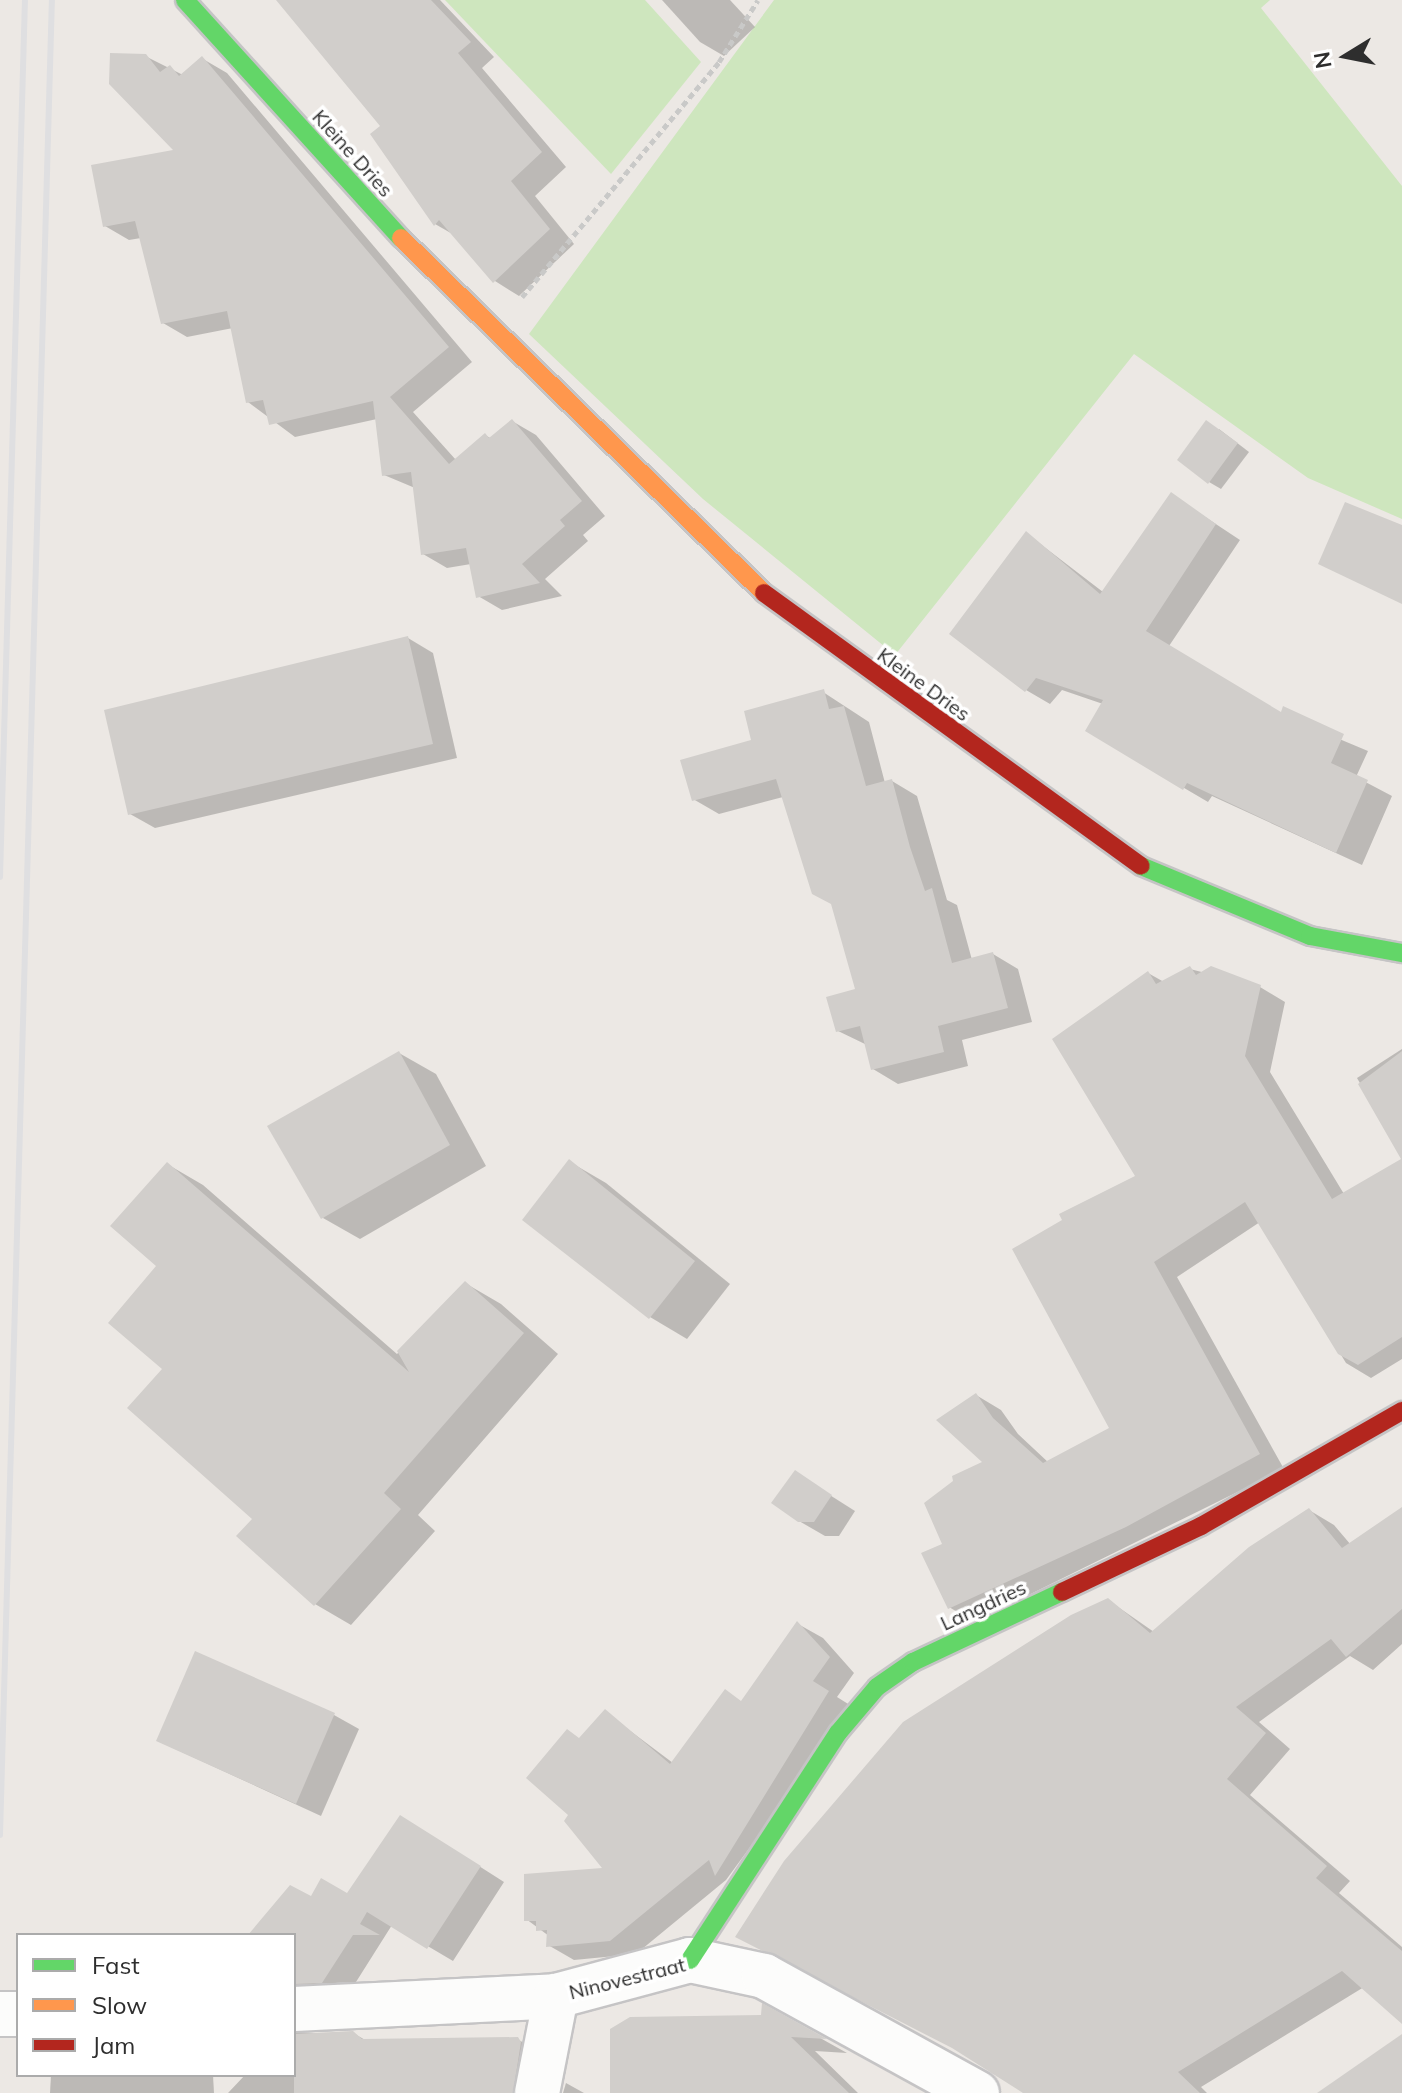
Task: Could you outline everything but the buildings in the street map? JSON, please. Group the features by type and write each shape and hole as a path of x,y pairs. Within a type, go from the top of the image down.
{"street":[{"name":"Kleine Dries","path":"185,0 432,273 781,609 1154,875 1310,936 1402,953"},
{"name":"Langdries","path":"690,1960 838,1733 877,1687 913,1662 1201,1526 1402,1411"},
{"name":"Ninovestraat","path":"296,2009 556,1996 690,1960 764,1976 977,2093"},
{"path":"537,2093 556,1996"}],"path":[{"path":"493,331 622,184 719,62 758,0"}],"green space":[{"path":"445,0 645,0 701,62 611,174"},
{"path":"774,0 1270,0 1261,8 1402,186 1402,519 1308,478 1134,354 895,655 703,499 529,334"}],"railway":[{"path":"0,877 25,0"},
{"path":"0,1835 52,0"}],"traffic: fast":[{"path":"185,0 401,238"},
{"path":"1141,866 1310,936 1402,953"},
{"path":"690,1960 838,1733 877,1687 913,1662 1062,1592"}],"traffic: slow":[{"path":"401,238 764,593"}],"traffic: jam":[{"path":"764,593 1141,866"},
{"path":"1062,1592 1201,1526 1402,1411"}]}
